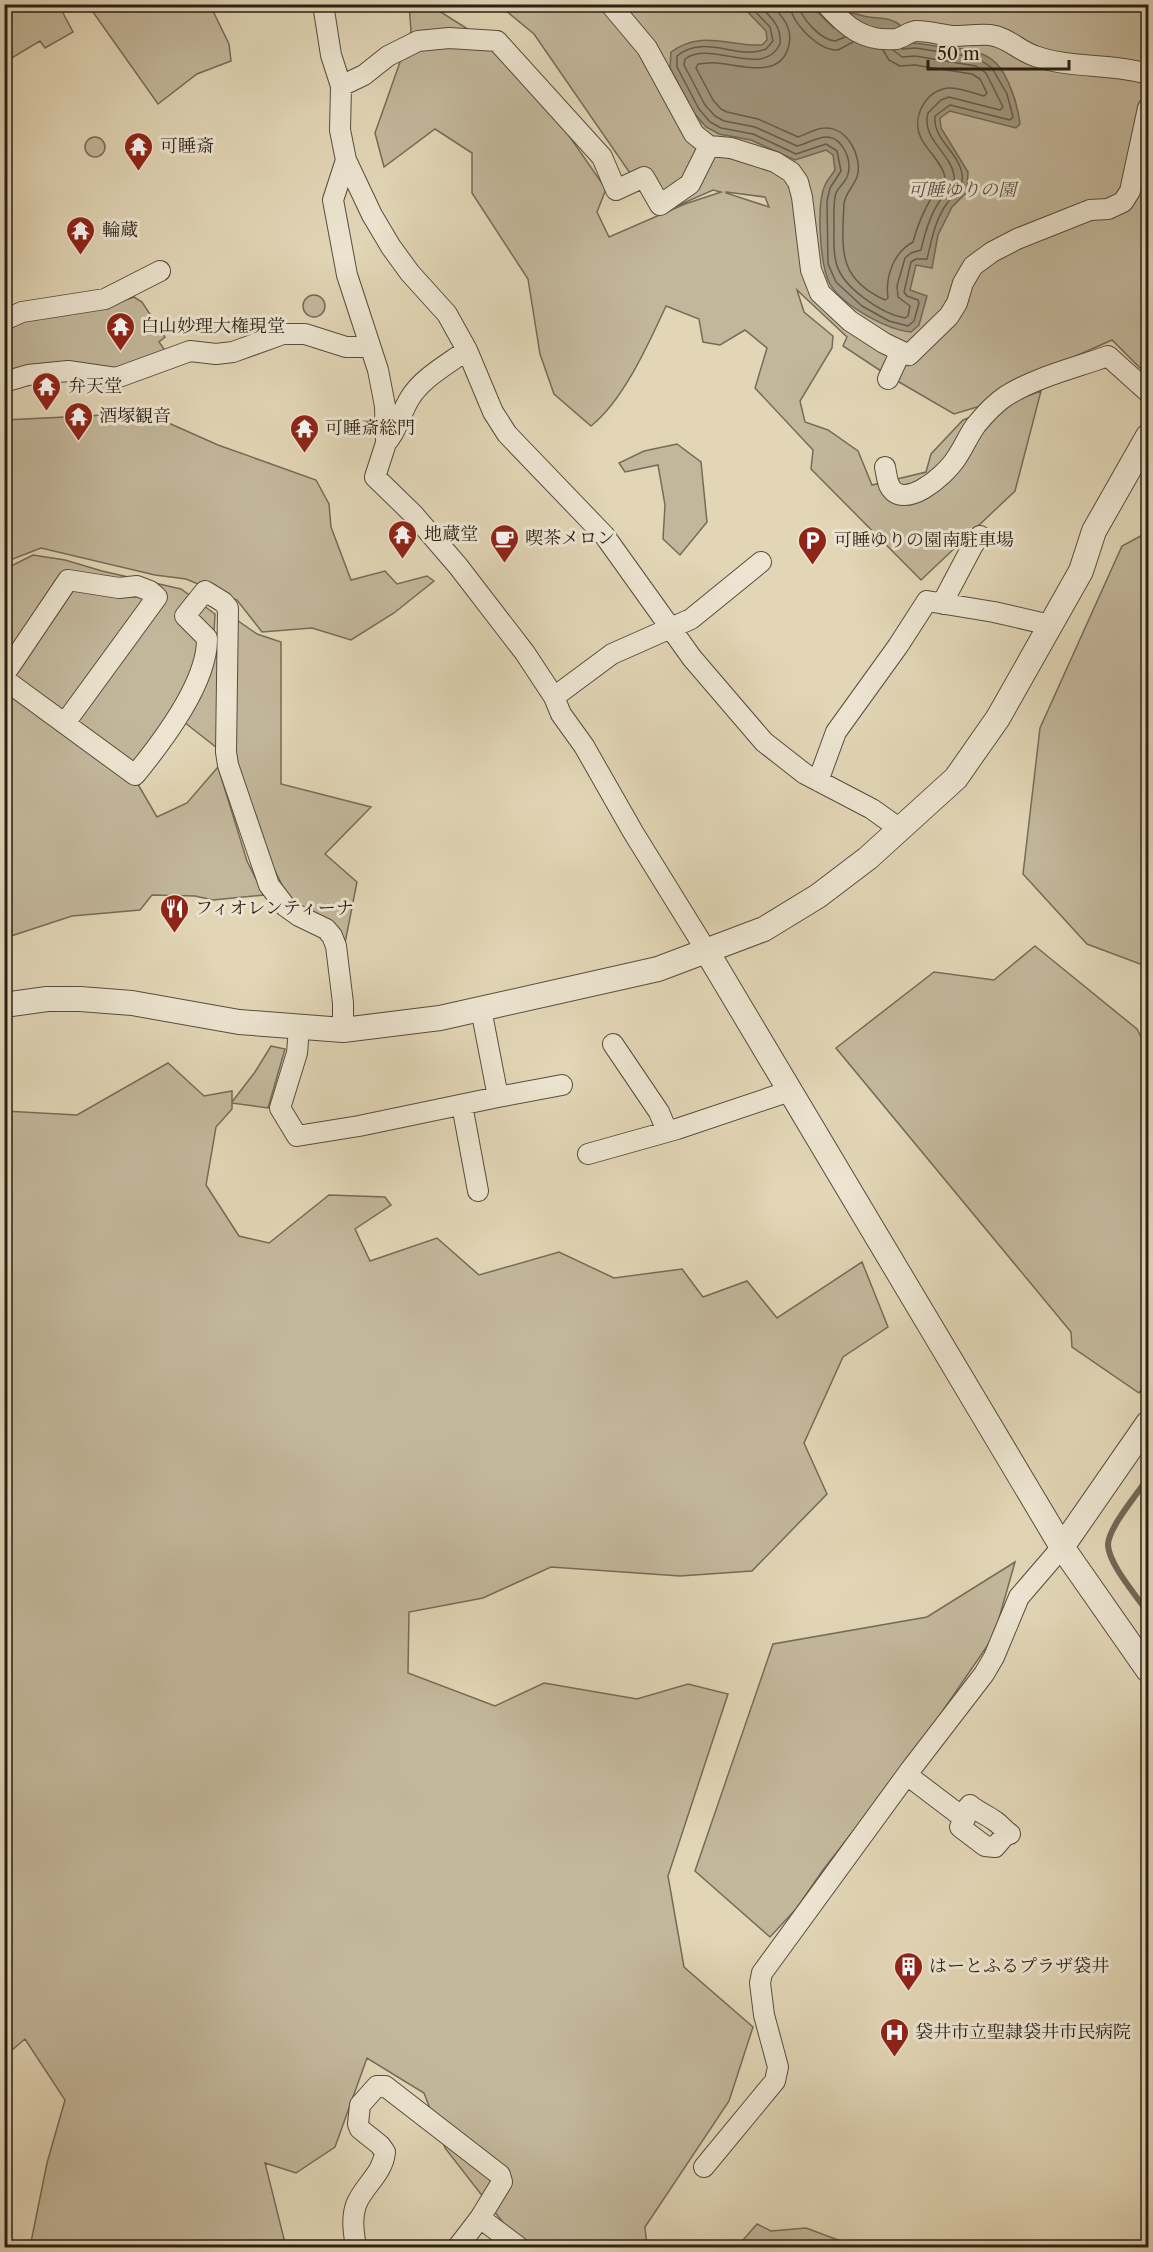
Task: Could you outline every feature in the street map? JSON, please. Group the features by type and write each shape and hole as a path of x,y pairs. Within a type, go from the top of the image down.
{"street":[{"path":"323,4 332,55 341,86 340,130 346,160 390,247 447,314 507,434 604,535 692,658 764,742 805,774 872,809 900,829"},
{"path":"610,4 647,48 694,134 709,146 731,148 775,162 791,172 798,182 802,197 811,270 819,293 850,321 884,343 909,355 949,316 973,266 992,252 1017,239 1090,210 1108,209 1123,202 1130,191 1149,108"},
{"path":"832,12 860,35 876,39 899,39 916,31 953,36 990,35 1004,38 1035,56 1074,64 1134,70 1149,74"},
{"path":"341,86 364,75 388,56 418,41 449,38 497,41 602,157 616,190 644,177 660,205 690,184 709,146"},
{"path":"346,160 333,200 347,275 378,370 384,406 386,443 375,477 414,515 465,574 525,653 554,697 561,714 584,746 633,832 706,950 1062,1546 1149,1670"},
{"path":"4,320 22,312 105,299 160,271"},
{"path":"4,382 28,375 68,371 116,378 190,351 216,354 233,352 283,334 305,334 346,347 370,347"},
{"path":"386,443 395,434 410,397 422,384 467,350"},
{"path":"888,380 900,351"},
{"path":"885,466 889,486 898,493 907,495 919,493 945,472 989,409 1007,396 1033,383 1108,356 1149,392"},
{"path":"4,1005 47,999 132,1003 239,1022 344,1030 440,1018 658,969 764,929 810,901 868,858 956,778 998,718 1081,571 1094,531 1149,436"},
{"path":"944,604 946,596 980,536"},
{"path":"554,697 612,654 691,619 761,562"},
{"path":"65,723 156,597 150,591 137,586 119,588 68,580 4,677 135,776 188,701 207,652 207,638 185,616 205,591 224,602 228,608 229,630 226,752 228,765 269,885 285,906 299,916 326,929 332,936 336,946 344,1030"},
{"path":"818,781 836,732 898,646 927,601 994,612 1050,625"},
{"path":"480,1009 498,1097"},
{"path":"299,1028 297,1053 280,1108 297,1136 359,1126 562,1085"},
{"path":"613,1044 659,1112 666,1131"},
{"path":"588,1154 790,1090"},
{"path":"462,1105 478,1191"},
{"path":"704,2167 775,2081 778,2067 764,2015 760,1983 762,1973 984,1674 994,1657 1019,1597 1062,1546 1149,1422"},
{"path":"907,1775 965,1819 960,1827 985,1846 995,1847 1008,1833"},
{"path":"356,2247 353,2223 356,2204 384,2162 385,2152 360,2129 358,2124 360,2105 377,2086 385,2086 500,2175 502,2182 480,2218 457,2247"},
{"path":"480,2218 520,2247"}],"green space":[{"path":"5,4 75,5 63,13 73,32 45,48 40,41 5,62"},
{"path":"88,5 210,5 229,44 231,61 197,74 158,104"},
{"name":"可睡ゆりの園","path":"409,5 436,5 436,9 490,43 556,117 606,189 597,212 609,237 685,204 721,192 713,190 677,206 643,192 534,34 499,5 1148,5 1148,376 1112,340 1015,383 987,404 954,414 843,346 847,337 797,290 804,312 833,336 832,348 800,401 805,422 828,430 858,451 872,485 926,472 931,454 963,420 1041,391 1015,491 921,580 811,469 813,450 755,388 767,348 745,330 720,345 703,342 699,319 666,306 624,387 603,415 591,426 554,394 540,354 528,279 472,193 472,153 435,129 384,167 375,133 411,31","holes":["726,192 765,197 769,207"]},
{"path":"95,137 102,140 105,147 102,154 95,157 88,154 85,147 88,140"},
{"path":"314,295 322,298 325,306 322,314 314,317 306,314 303,306 306,298"},
{"path":"134,297 142,302 165,337 159,342 166,352 117,372 5,376 5,328 44,314 108,306"},
{"path":"146,413 218,445 316,480 329,504 331,527 351,580 385,571 397,584 427,576 434,581 394,613 351,640 312,628 262,632 237,600 186,579 155,575 41,548 5,562 5,420"},
{"path":"677,444 701,462 707,522 680,555 663,539 665,505 658,465 625,472 619,463 644,451"},
{"path":"1148,532 1148,967 1087,944 1023,874 1040,728 1122,546"},
{"path":"33,555 65,560 181,589 215,614 213,650 203,680 216,652 221,609 257,634 281,642 281,784 371,807 325,854 357,882 342,958 287,895 265,851 236,763 184,722 136,781 157,817 187,803 218,767 247,861 264,895 213,900 195,896 152,895 140,910 72,916 11,936 5,922 5,569"},
{"path":"1035,946 1137,1029 1148,1051 1148,1380 1139,1393 1072,1347 1071,1332 836,1048 934,972 994,980"},
{"path":"271,1046 285,1049 268,1108 232,1103 232,1109 216,1127 206,1185 239,1236 269,1243 329,1195 385,1197 391,1205 355,1229 370,1261 437,1238 479,1275 559,1252 614,1278 682,1269 703,1297 747,1281 777,1318 862,1262 888,1327 843,1357 804,1443 827,1494 752,1571 680,1576 551,1567 483,1598 409,1612 408,1673 495,1706 544,1683 637,1699 688,1684 728,1694 668,1876 684,1967 753,2027 729,2101 645,2227 647,2247 522,2247 445,2148 424,2093 367,2058 335,2147 296,2173 265,2163 286,2247 30,2247 47,2163 65,2100 25,2039 5,2056 5,1111 77,1115 168,1063 204,1096 232,1091 232,1102"},
{"path":"1015,1562 994,1636 914,1753 823,1870 796,1909 770,1937 695,1871 773,1644 927,1617"},
{"path":"757,2224 771,2231 806,2228 857,2247 737,2247"}],"water":[{"path":"740,4 810,5 834,28 845,13 890,20 901,26 899,33 905,44 919,43 978,52 996,63 1005,75 1019,117 1020,124 1016,128 950,111 940,118 941,128 968,172 967,192 952,207 938,235 932,268 916,265 910,290 927,296 919,325 911,332 890,327 866,315 844,300 830,284 824,264 820,220 822,194 835,170 833,155 826,150 795,160 751,140 719,134 706,127 694,113 670,68 671,52 694,41 762,45 767,40 766,31"}],"waterway":[{"path":"1148,1478 1118,1520 1108,1545 1118,1571 1148,1613"}],"place":[{"name":"可睡斎","path":"139,172"},
{"name":"輪蔵","path":"81,256"},
{"name":"白山妙理大権現堂","path":"120,352"},
{"name":"弁天堂","path":"47,412"},
{"name":"酒塚観音","path":"78,442"},
{"name":"可睡斎総門","path":"304,454"},
{"name":"地蔵堂","path":"403,560"},
{"name":"喫茶メロン","path":"504,564"},
{"name":"可睡ゆりの園南駐車場","path":"813,566"},
{"name":"フィオレンティーナ","path":"174,934"},
{"name":"はーとふるプラザ袋井","path":"908,1992"},
{"name":"袋井市立聖隷袋井市民病院","path":"894,2058"}]}
